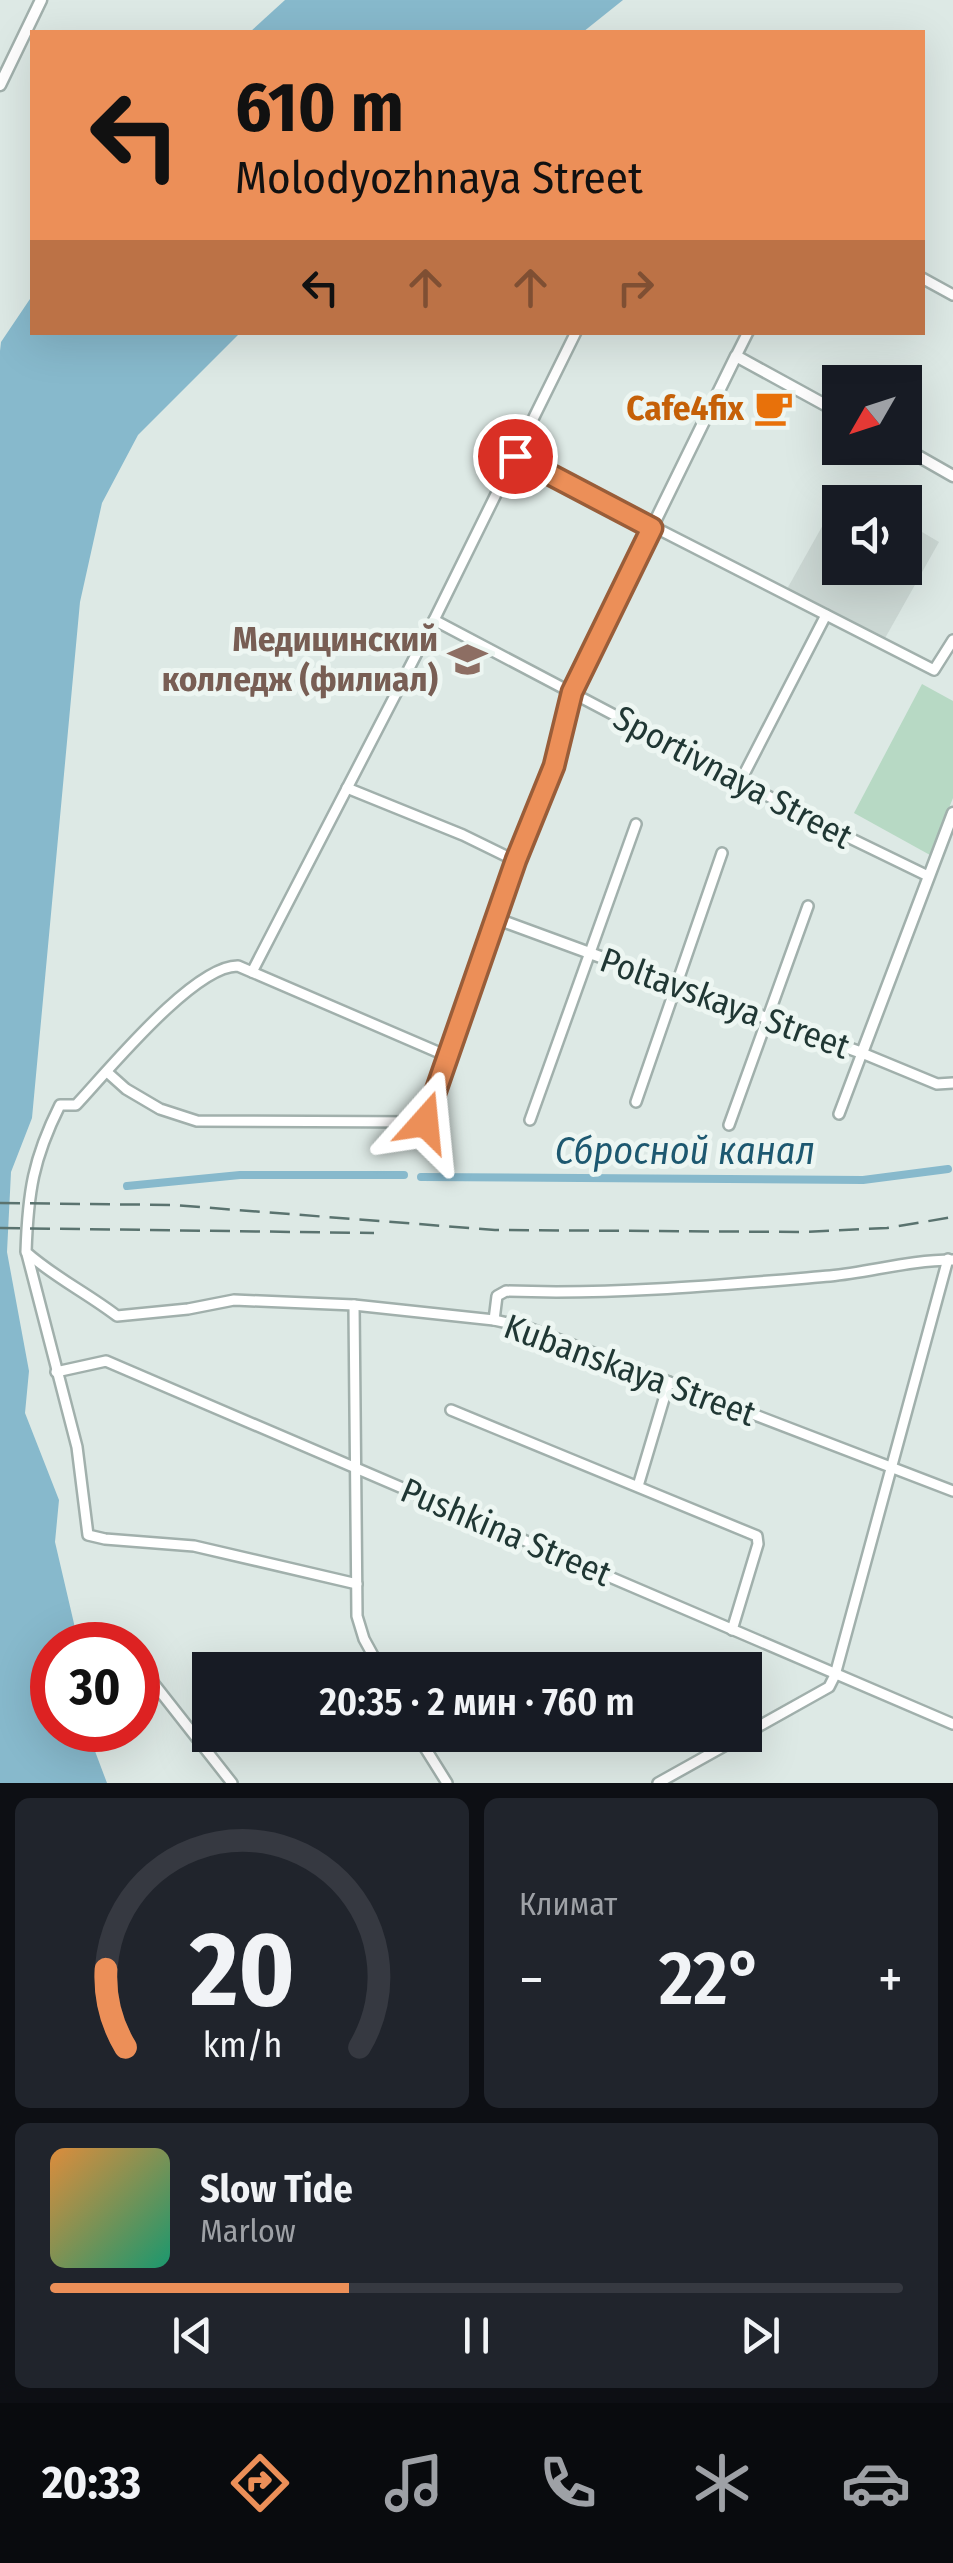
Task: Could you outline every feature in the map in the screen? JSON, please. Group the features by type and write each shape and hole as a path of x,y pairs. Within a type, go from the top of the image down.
{"street":[{"path":"0,85 41,0"},
{"path":"925,280 953,296"},
{"path":"252,972 434,620 575,335"},
{"path":"107,1072 126,1089 160,1109 197,1120 425,1122 516,860 554,766 572,692 746,335"},
{"path":"736,356 822,403"},
{"path":"515,456 934,670 953,640"},
{"path":"922,458 953,476"},
{"path":"740,782 826,614"},
{"name":"Sportivnaya Street","path":"434,620 740,782 928,876"},
{"path":"346,788 516,860"},
{"path":"839,1114 928,876 948,842 953,813"},
{"path":"530,1120 636,824"},
{"path":"636,1102 722,853"},
{"path":"729,1125 808,906"},
{"name":"Poltavskaya Street","path":"497,919 937,1084 953,1083"},
{"path":"356,1584 194,1546 105,1540 88,1534 78,1447 26,1252 28,1206 40,1146 60,1105 76,1105 186,991 227,966 252,972 447,1056"},
{"name":"Kubanskaya Street","path":"26,1252 116,1316 234,1300 354,1305 526,1327 953,1492"},
{"path":"494,1320 497,1296 506,1291 574,1294 672,1290 835,1276 895,1264 951,1260 836,1674 829,1687 762,1725"},
{"path":"354,1305 357,1616 371,1652"},
{"name":"Pushkina Street","path":"56,1372 106,1362 953,1724"},
{"path":"638,1486 668,1382"},
{"path":"451,1410 757,1536 758,1544 732,1630"},
{"path":"160,1692 192,1733"},
{"path":"207,1752 232,1783"},
{"path":"428,1752 447,1783"},
{"path":"658,1783 714,1752"}],"shaded area":[{"path":"822,527 822,585 915,585 884,640 787,589"},
{"path":"922,532 939,542 922,572"}],"green space":[{"path":"922,684 953,701 953,798 930,855 854,813"}],"water":[{"path":"285,0 623,0 586,30 252,30"},
{"path":"30,299 30,335 238,335 138,435 102,503 80,602 32,1118 11,1172 7,1252 29,1371 25,1413 59,1500 55,1542 74,1622 30,1622 30,1752 95,1752 107,1783 0,1783 1,342"}],"waterway":[{"name":"Сбросной канал","path":"421,1177 863,1180 948,1169"},
{"name":"Сбросной канал","path":"127,1186 240,1175 404,1175"}],"railway":[{"path":"0,1203 173,1205 495,1230 803,1232 887,1228 953,1217"},
{"path":"0,1228 374,1233"}],"place":[{"name":"Cafe4fix","path":"774,408"},
{"name":"Медицинский колледж (филиал)","path":"468,659"}],"route":[{"path":"425,1122 516,860 554,766 572,692 652,528 515,456"}]}
